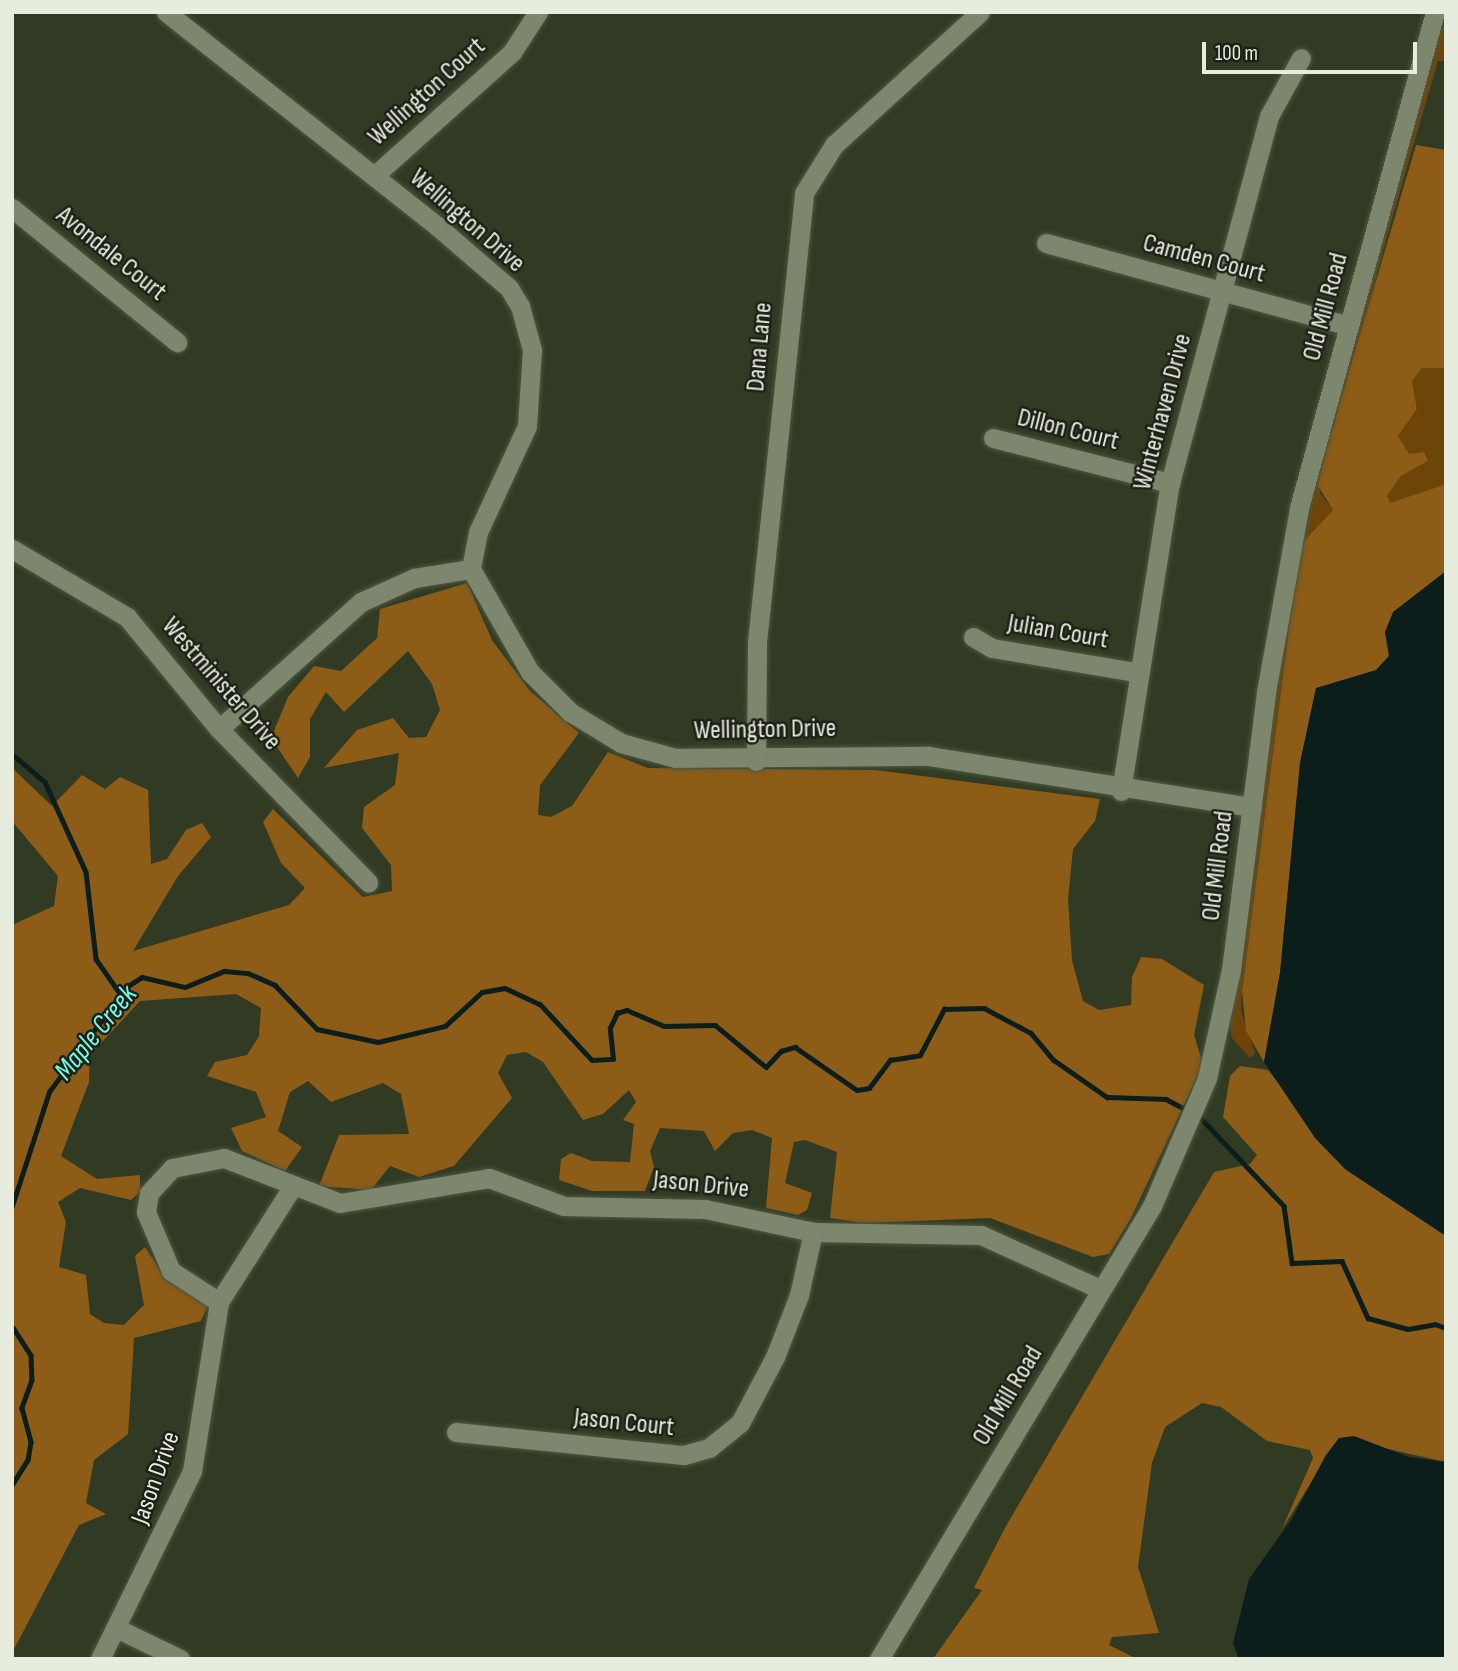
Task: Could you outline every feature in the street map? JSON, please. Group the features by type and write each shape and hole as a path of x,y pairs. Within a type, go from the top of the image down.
{"street":[{"name":"Wellington Drive","path":"166,12 374,176 509,288 528,326 527,426 478,532 471,569 530,672 595,729 675,758 756,761 929,757 1121,791 1252,807"},
{"name":"Wellington Court","path":"374,176 512,52 538,12"},
{"name":"Dana Lane","path":"756,761 757,642 804,193 810,174 834,145 980,12"},
{"name":"Old Mill Road","path":"879,1659 1100,1289 1179,1148 1207,1078 1231,970 1290,553 1349,326 1436,12"},
{"name":"Winterhaven Drive","path":"1121,791 1136,672 1170,483 1269,116 1301,58"},
{"name":"Avondale Court","path":"12,208 177,342"},
{"name":"Camden Court","path":"1046,243 1349,326"},
{"name":"Dillon Court","path":"993,438 1170,483"},
{"name":"Westminister Drive","path":"12,549 127,618 219,729 368,882"},
{"path":"219,729 361,603 414,578 471,569"},
{"name":"Julian Court","path":"973,637 992,648 1136,672"},
{"name":"Jason Drive","path":"219,1302 185,1285 159,1253 146,1212 149,1193 172,1168 224,1158 340,1203 489,1178 564,1206 705,1209 813,1232 981,1235 1100,1289"},
{"name":"Jason Drive","path":"100,1659 192,1471 219,1302 293,1186"},
{"name":"Jason Court","path":"456,1432 684,1455 709,1448 740,1423 775,1357 796,1306 813,1232"},
{"path":"116,1628 180,1659"}],"shaded area":[{"path":"1446,25 1446,61 1438,61 1386,239 1320,493 1333,510 1304,541 1242,991 1241,1011 1255,1053 1250,1058 1231,1037 1230,1015 1282,641 1311,492 1438,30"},
{"path":"1416,145 1446,150 1446,368 1422,368 1412,381 1417,409 1398,436 1409,454 1424,452 1428,461 1401,476 1387,496 1390,503 1444,485 1446,571 1385,632 1389,656 1376,671 1316,689 1300,763 1280,973 1264,1062 1246,1031 1242,991 1291,615 1304,541 1333,510 1318,486 1325,454"},
{"path":"1422,368 1446,368 1446,488 1389,503 1387,496 1401,476 1428,461 1409,454 1398,436 1417,409 1412,381"},
{"path":"467,583 492,640 530,691 579,733 540,785 538,815 551,817 572,806 608,752 648,768 876,770 1100,799 1095,821 1073,849 1068,899 1072,960 1083,1001 1099,1010 1131,1005 1132,977 1141,957 1162,959 1204,985 1194,1035 1203,1064 1131,1218 1109,1254 1093,1257 990,1218 864,1223 830,1218 837,1152 805,1140 794,1142 785,1183 812,1193 807,1210 798,1215 766,1208 772,1138 752,1130 733,1133 715,1151 704,1131 660,1128 650,1151 654,1167 645,1191 592,1191 559,1180 561,1159 571,1153 592,1161 630,1162 634,1124 623,1120 636,1102 629,1090 603,1114 583,1120 543,1062 526,1052 507,1055 498,1073 512,1098 454,1166 419,1177 390,1166 371,1190 319,1186 339,1135 409,1134 401,1094 383,1083 331,1102 308,1081 290,1092 278,1131 302,1147 285,1171 242,1151 231,1128 266,1117 256,1092 207,1076 215,1062 247,1055 259,1036 261,1008 236,994 140,1001 90,1055 89,1082 61,1156 97,1179 140,1175 140,1192 131,1200 80,1188 58,1202 66,1222 59,1267 86,1275 90,1314 104,1323 124,1325 144,1305 135,1256 145,1247 163,1275 208,1305 201,1321 134,1338 128,1434 94,1460 86,1503 106,1514 79,1525 12,1653 12,925 54,906 58,876 12,821 12,768 52,806 82,775 105,789 120,777 148,790 151,864 167,859 186,830 202,823 211,837 178,876 133,951 289,905 305,888 281,863 263,822 273,809 363,897 392,891 391,865 362,828 364,807 395,785 399,753 324,768 357,730 393,718 409,738 426,737 440,710 432,684 408,651 344,712 326,692 310,719 310,757 298,778 271,738 288,697 314,666 341,671 377,638 380,609"},
{"path":"1240,1066 1268,1070 1345,1169 1446,1236 1446,1462 1339,1438 1282,1529 1313,1458 1310,1450 1267,1441 1221,1407 1202,1403 1165,1427 1152,1463 1138,1567 1159,1633 1112,1637 1109,1645 1137,1659 933,1659 982,1590 974,1588 1006,1526 1214,1172 1250,1164 1257,1155 1223,1117 1230,1076"}],"water":[{"path":"1446,571 1446,1236 1345,1169 1315,1138 1264,1062 1280,973 1300,763 1316,688 1376,670 1389,656 1385,632 1393,612"},
{"path":"1354,1436 1409,1457 1446,1462 1446,1659 1239,1659 1233,1643 1249,1579 1291,1520 1326,1455 1339,1438"}],"waterway":[{"path":"12,754 45,782 86,872 96,959 121,995"},
{"name":"Maple Creek","path":"12,1206 49,1092 125,988 142,977 185,987 224,971 248,973 275,985 317,1029 378,1042 445,1026 482,992 505,988 540,1004 592,1060 613,1059 610,1028 617,1013 627,1010 664,1026 715,1025 766,1067 781,1051 795,1047 857,1090 869,1088 890,1060 920,1055 944,1009 984,1008 1031,1033 1054,1060 1107,1097 1166,1099 1187,1110"},
{"name":"Maple Creek","path":"1198,1115 1284,1206 1292,1263 1342,1261 1368,1318 1408,1329 1435,1324 1446,1328"},
{"name":"Maple Creek","path":"12,1326 31,1355 32,1380 22,1408 31,1442 28,1460 12,1486"}]}
